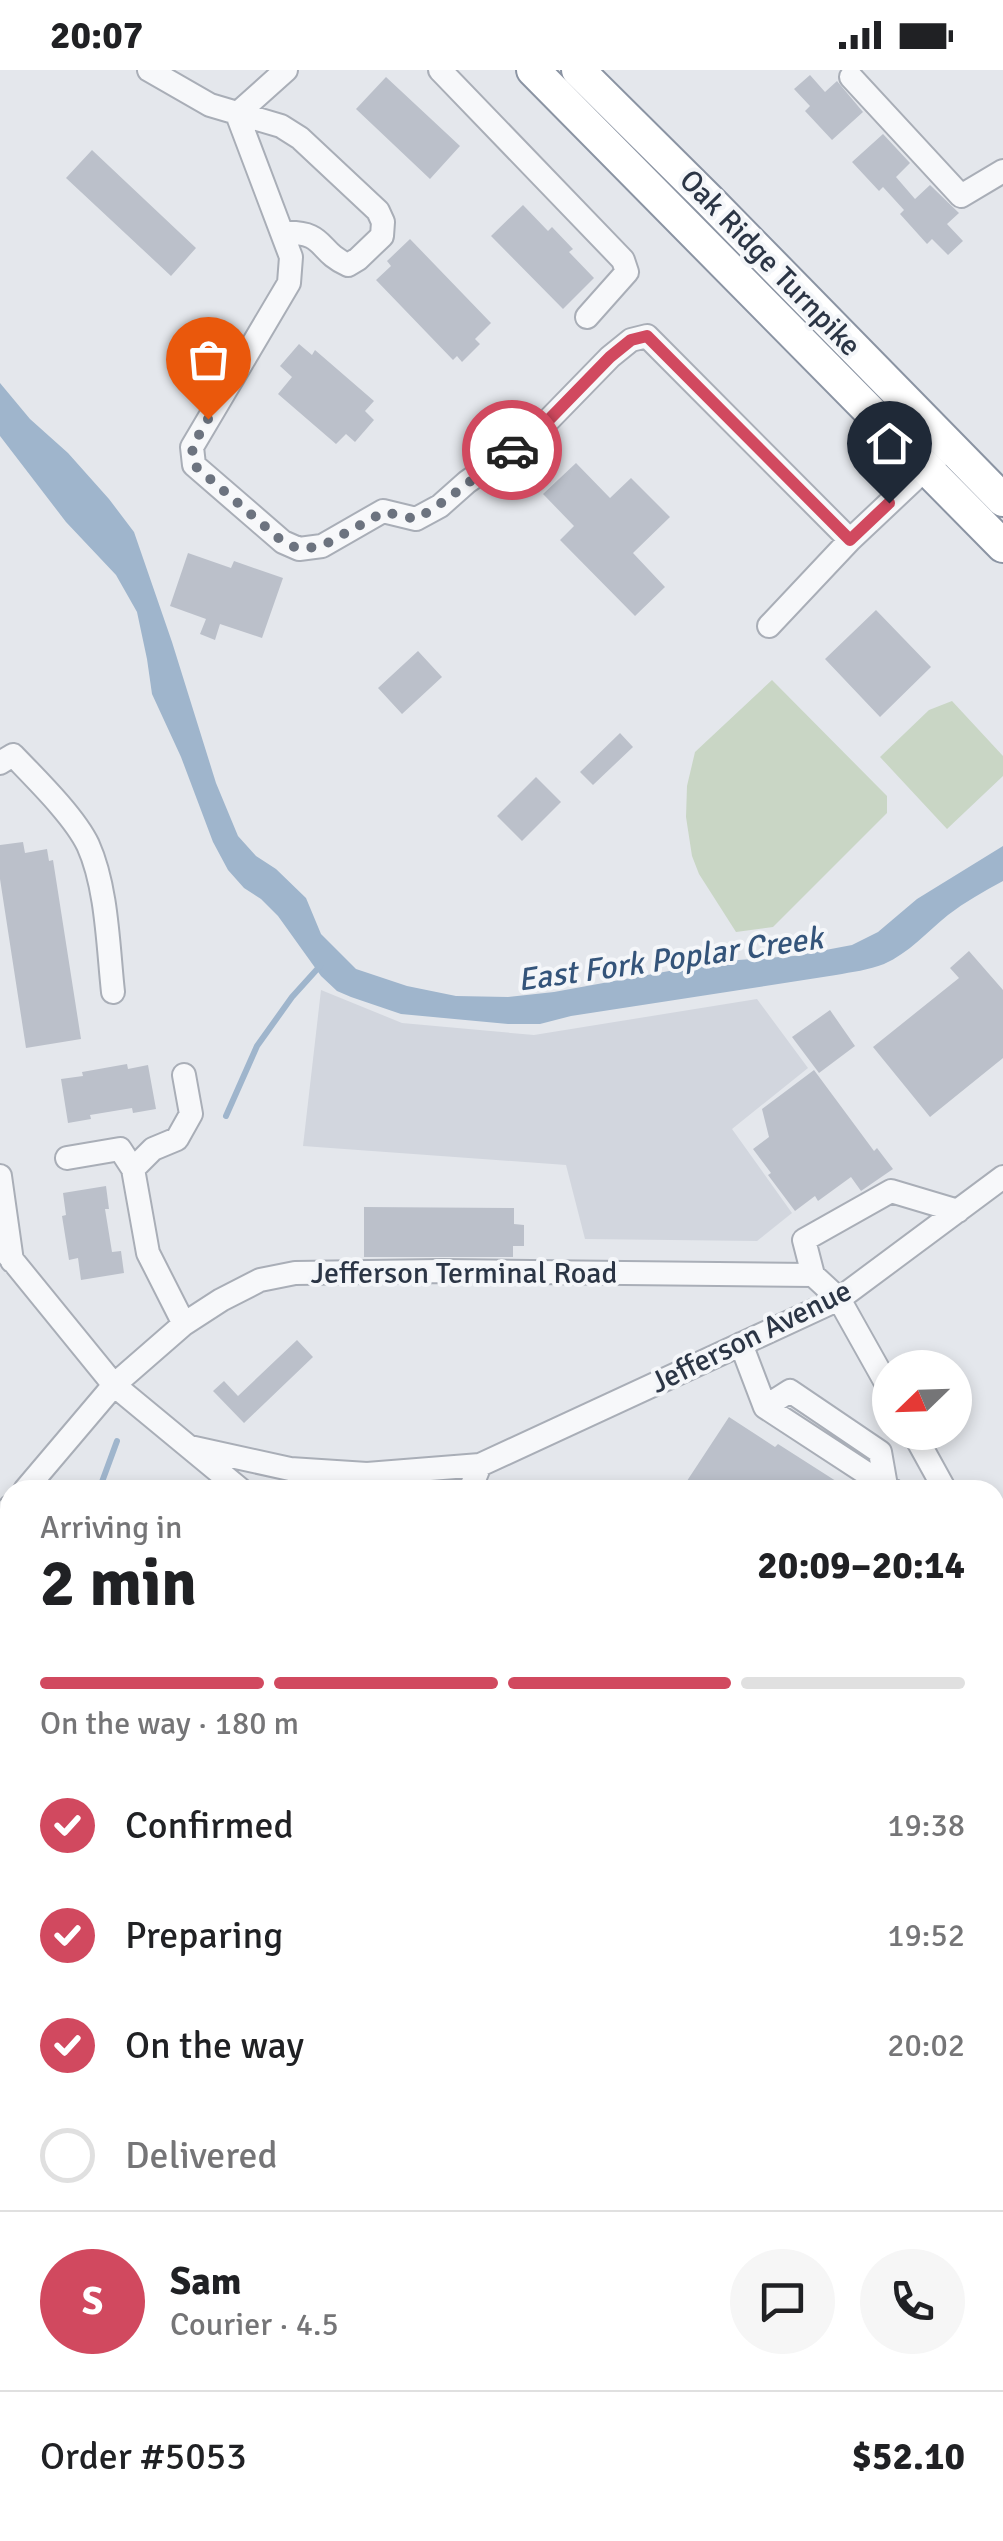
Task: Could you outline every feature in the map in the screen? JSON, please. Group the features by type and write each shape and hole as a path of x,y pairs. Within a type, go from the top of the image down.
{"highway":[{"path":"532,70 937,458 1003,546"},
{"name":"Oak Ridge Turnpike","path":"578,70 708,198 937,458 1003,500"}],"street":[{"path":"149,70 210,105 281,126 300,138 378,211 383,222 382,236 348,265 304,232 283,233"},
{"path":"237,114 286,70"},
{"path":"440,70 623,260 627,272 587,317"},
{"path":"851,77 960,196 1003,171"},
{"path":"237,114 291,257 289,283 192,447 194,465 283,542 299,549 322,546 384,512 416,519 440,506 534,435 610,357 631,340 647,336 850,540"},
{"path":"769,626 850,540 937,458"},
{"path":"0,734 7,759 56,802 87,844 99,881 114,992"},
{"path":"134,1169 152,1149 177,1139 191,1114 184,1074"},
{"path":"67,1158 120,1149 134,1169 148,1252 184,1324"},
{"path":"0,1176 6,1253 114,1386 229,1480"},
{"name":"Jefferson Avenue","path":"190,1447 290,1469 367,1474 480,1465 839,1299 1003,1177"},
{"path":"872,1358 839,1299 813,1275 804,1240 891,1190 958,1211"},
{"name":"Jefferson Terminal Road","path":"114,1386 184,1324 221,1300 260,1280 296,1273 813,1275"},
{"path":"742,1344 765,1408 790,1391 880,1452 887,1480"},
{"path":"34,1480 114,1386"},
{"path":"924,1450 940,1480"},
{"path":"474,1480 480,1465"}],"shaded area":[{"path":"321,990 402,1023 534,1035 757,999 808,1068 732,1129 792,1213 757,1241 585,1239 566,1165 303,1146"}],"green space":[{"path":"772,680 887,796 887,813 773,927 736,932 692,856 686,817 687,786 695,752"},
{"path":"952,701 1003,756 1003,776 947,829 880,757 929,710"}],"water":[{"name":"East Fork Poplar Creek","path":"0,383 30,419 68,453 134,532 216,783 238,836 306,898 321,934 356,969 407,986 456,996 508,997 554,992 724,961 794,956 852,945 878,932 917,899 1003,846 1003,881 948,915 902,954 878,966 540,1024 401,1014 337,991 321,976 278,916 228,870 152,694 137,612 116,575 66,522 0,436"}],"building":[{"path":"810,75 825,92 837,81 863,112 832,140 805,111 810,106 794,89"},
{"path":"386,77 460,146 430,179 356,109"},
{"path":"883,134 910,163 896,177 915,199 930,185 959,213 947,224 963,241 948,255 932,239 927,244 900,214 904,210 883,187 879,191 852,162"},
{"path":"92,150 196,248 171,276 66,178"},
{"path":"523,205 548,231 552,227 594,278 563,309 491,236"},
{"path":"410,239 491,323 475,339 480,344 462,362 457,356 453,360 376,280 391,266 387,261"},
{"path":"299,344 312,355 315,350 374,401 365,411 374,420 355,442 346,434 336,444 278,394 292,377 280,366"},
{"path":"576,463 610,498 631,478 670,517 633,553 665,587 635,616 560,540 574,526 543,494"},
{"path":"188,553 231,568 234,561 283,578 262,638 220,624 215,640 200,634 206,619 170,606"},
{"path":"876,610 931,667 880,717 825,659"},
{"path":"418,651 442,677 402,714 378,688"},
{"path":"620,733 633,747 593,785 580,772"},
{"path":"536,777 561,802 522,841 497,816"},
{"path":"23,842 25,853 47,849 49,861 53,860 81,1039 26,1048 0,879 0,845"},
{"path":"969,951 1003,990 1003,1058 930,1117 873,1047 959,978 950,968"},
{"path":"830,1010 855,1046 819,1073 792,1037"},
{"path":"127,1064 128,1069 148,1065 156,1109 133,1113 132,1108 68,1123 61,1079"},
{"path":"814,1070 874,1151 877,1148 893,1169 861,1191 851,1177 818,1201 815,1196 795,1211 753,1149 769,1137 762,1109"},
{"path":"106,1186 109,1209 105,1209 112,1252 121,1251 124,1273 81,1280 78,1258 69,1260 62,1216 66,1215 63,1193"},
{"path":"364,1207 514,1208 514,1224 524,1225 524,1246 513,1246 513,1257 364,1257"},
{"path":"297,1340 313,1357 244,1423 213,1391 224,1381 238,1396"},
{"path":"729,1417 834,1480 688,1480"}],"waterway":[{"path":"226,1116 257,1046 320,966"},
{"path":"103,1480 117,1441"}],"way so far":[{"path":"208,419 192,447 194,465 283,542 299,549 322,546 384,512 416,519 440,506 512,450"}],"route":[{"path":"512,450 534,435 610,357 631,340 647,336 850,540 889,503"}]}
